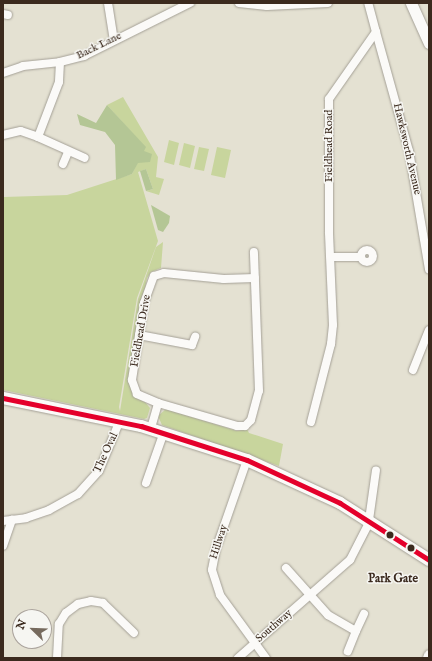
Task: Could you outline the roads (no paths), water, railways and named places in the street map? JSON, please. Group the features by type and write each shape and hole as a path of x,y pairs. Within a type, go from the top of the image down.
{"main road":[{"path":"411,3 429,43"},
{"path":"3,398 120,420 164,432 247,460 283,475 369,520 424,558 429,566"}],"street":[{"path":"108,3 114,38"},
{"name":"Back Lane","path":"3,73 23,66 60,62 84,56 114,38 190,3"},
{"path":"240,3 283,6 328,3"},
{"path":"368,3 376,32"},
{"name":"Fieldhead Road","path":"311,422 331,344 334,307 331,257 329,99 376,32"},
{"name":"Hawksworth Avenue","path":"376,32 390,74 408,151 429,269"},
{"path":"38,137 60,78 60,62"},
{"path":"3,135 21,132 38,137 68,152 85,158"},
{"path":"63,164 68,152"},
{"name":"Fieldhead Drive","path":"254,252 255,278 259,391 251,420 245,426 238,426 143,398 133,388 144,303 154,276 164,273 224,279 255,278"},
{"path":"331,257 361,257"},
{"path":"414,370 429,330"},
{"path":"139,335 192,345 195,337"},
{"path":"151,428 158,403"},
{"name":"The Oval","path":"3,520 12,520 49,510 73,498 86,487 103,464 120,420"},
{"path":"146,482 164,432"},
{"name":"Hillway","path":"247,460 216,549 212,570 220,594 266,658"},
{"name":"Southway","path":"238,658 350,560 369,520 376,470"},
{"path":"3,546 12,520"},
{"path":"286,568 334,621 356,631"},
{"path":"56,658 59,624 66,613 78,604 91,601 103,603 134,633"},
{"path":"348,651 364,614"}],"district":[{"name":"Park Gate","path":"393,579"}]}
